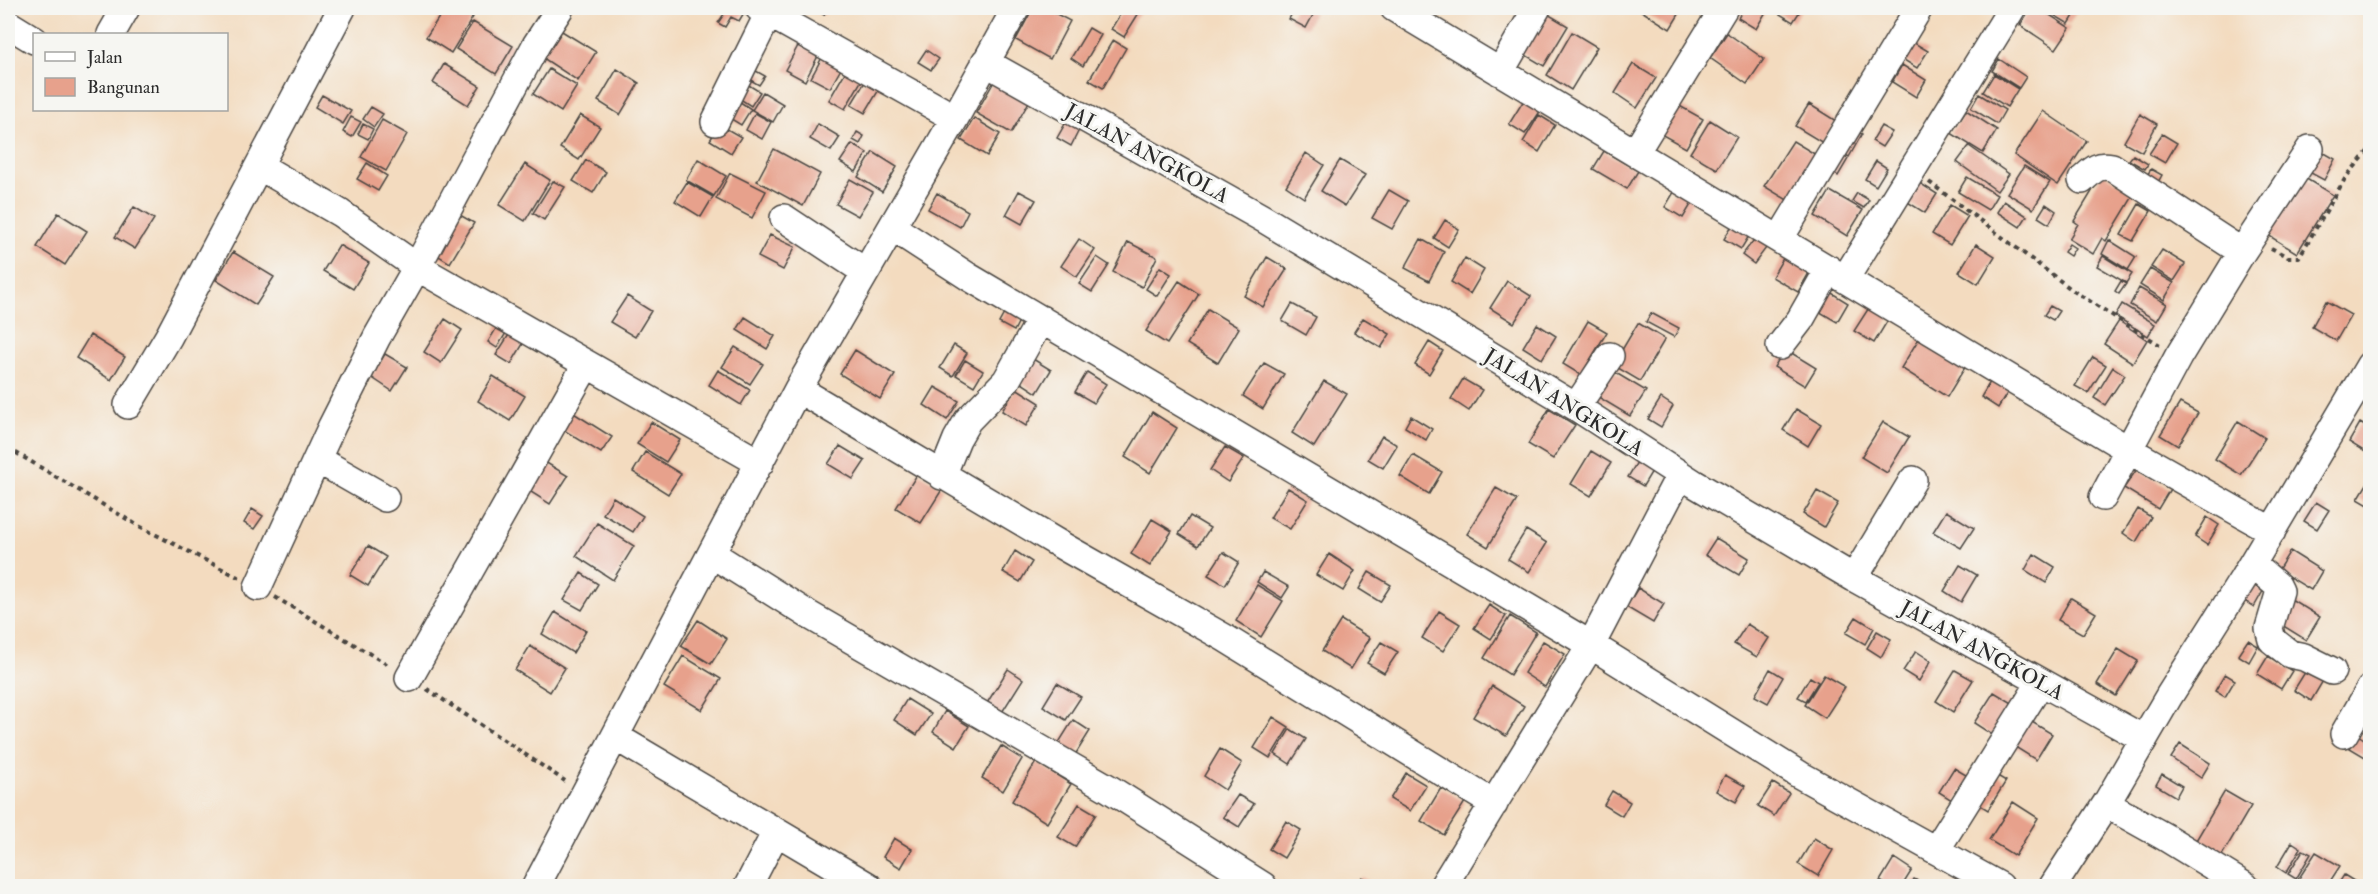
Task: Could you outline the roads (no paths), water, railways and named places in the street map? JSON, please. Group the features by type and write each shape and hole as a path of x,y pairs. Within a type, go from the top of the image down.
{"street":[{"path":"112,33 126,8"},
{"path":"128,405 169,336 342,8"},
{"path":"258,587 316,459 377,337 536,45 560,8"},
{"path":"536,886 798,389 1016,8"},
{"path":"1394,8 1780,238 2129,450 2272,531"},
{"path":"1500,72 1537,8"},
{"path":"1635,153 1724,8"},
{"path":"1780,238 1919,8"},
{"path":"1780,346 1838,274 1914,170 2012,8"},
{"path":"715,122 764,10 800,17 955,118"},
{"path":"8,24 33,39"},
{"name":"JALAN ANGKOLA","path":"985,62 1264,219 1576,407 1680,475 1854,578 2144,739"},
{"path":"2103,497 2178,357 2247,244 2310,149"},
{"path":"2082,180 2095,168 2102,165 2112,167 2247,244"},
{"path":"259,166 340,213 417,267 760,463"},
{"path":"784,218 864,271"},
{"path":"892,226 969,277 1591,645 1800,775 2000,886"},
{"path":"942,476 957,439 968,420 1006,381 1041,319"},
{"path":"1576,407 1610,356"},
{"path":"409,678 586,365"},
{"path":"2053,886 2106,804 2370,365"},
{"path":"798,389 942,476 1225,638 1494,804"},
{"path":"316,459 385,498"},
{"path":"1443,886 1591,645 1680,475"},
{"path":"1854,578 1912,480"},
{"path":"712,554 809,615 1108,788 1263,886"},
{"path":"2252,564 2271,579 2280,591 2270,628 2272,640 2290,654 2304,657 2332,671"},
{"path":"1936,850 2041,682"},
{"path":"2344,734 2370,689"},
{"path":"616,736 868,886"},
{"path":"2106,804 2245,886"},
{"path":"748,886 776,832"}]}
